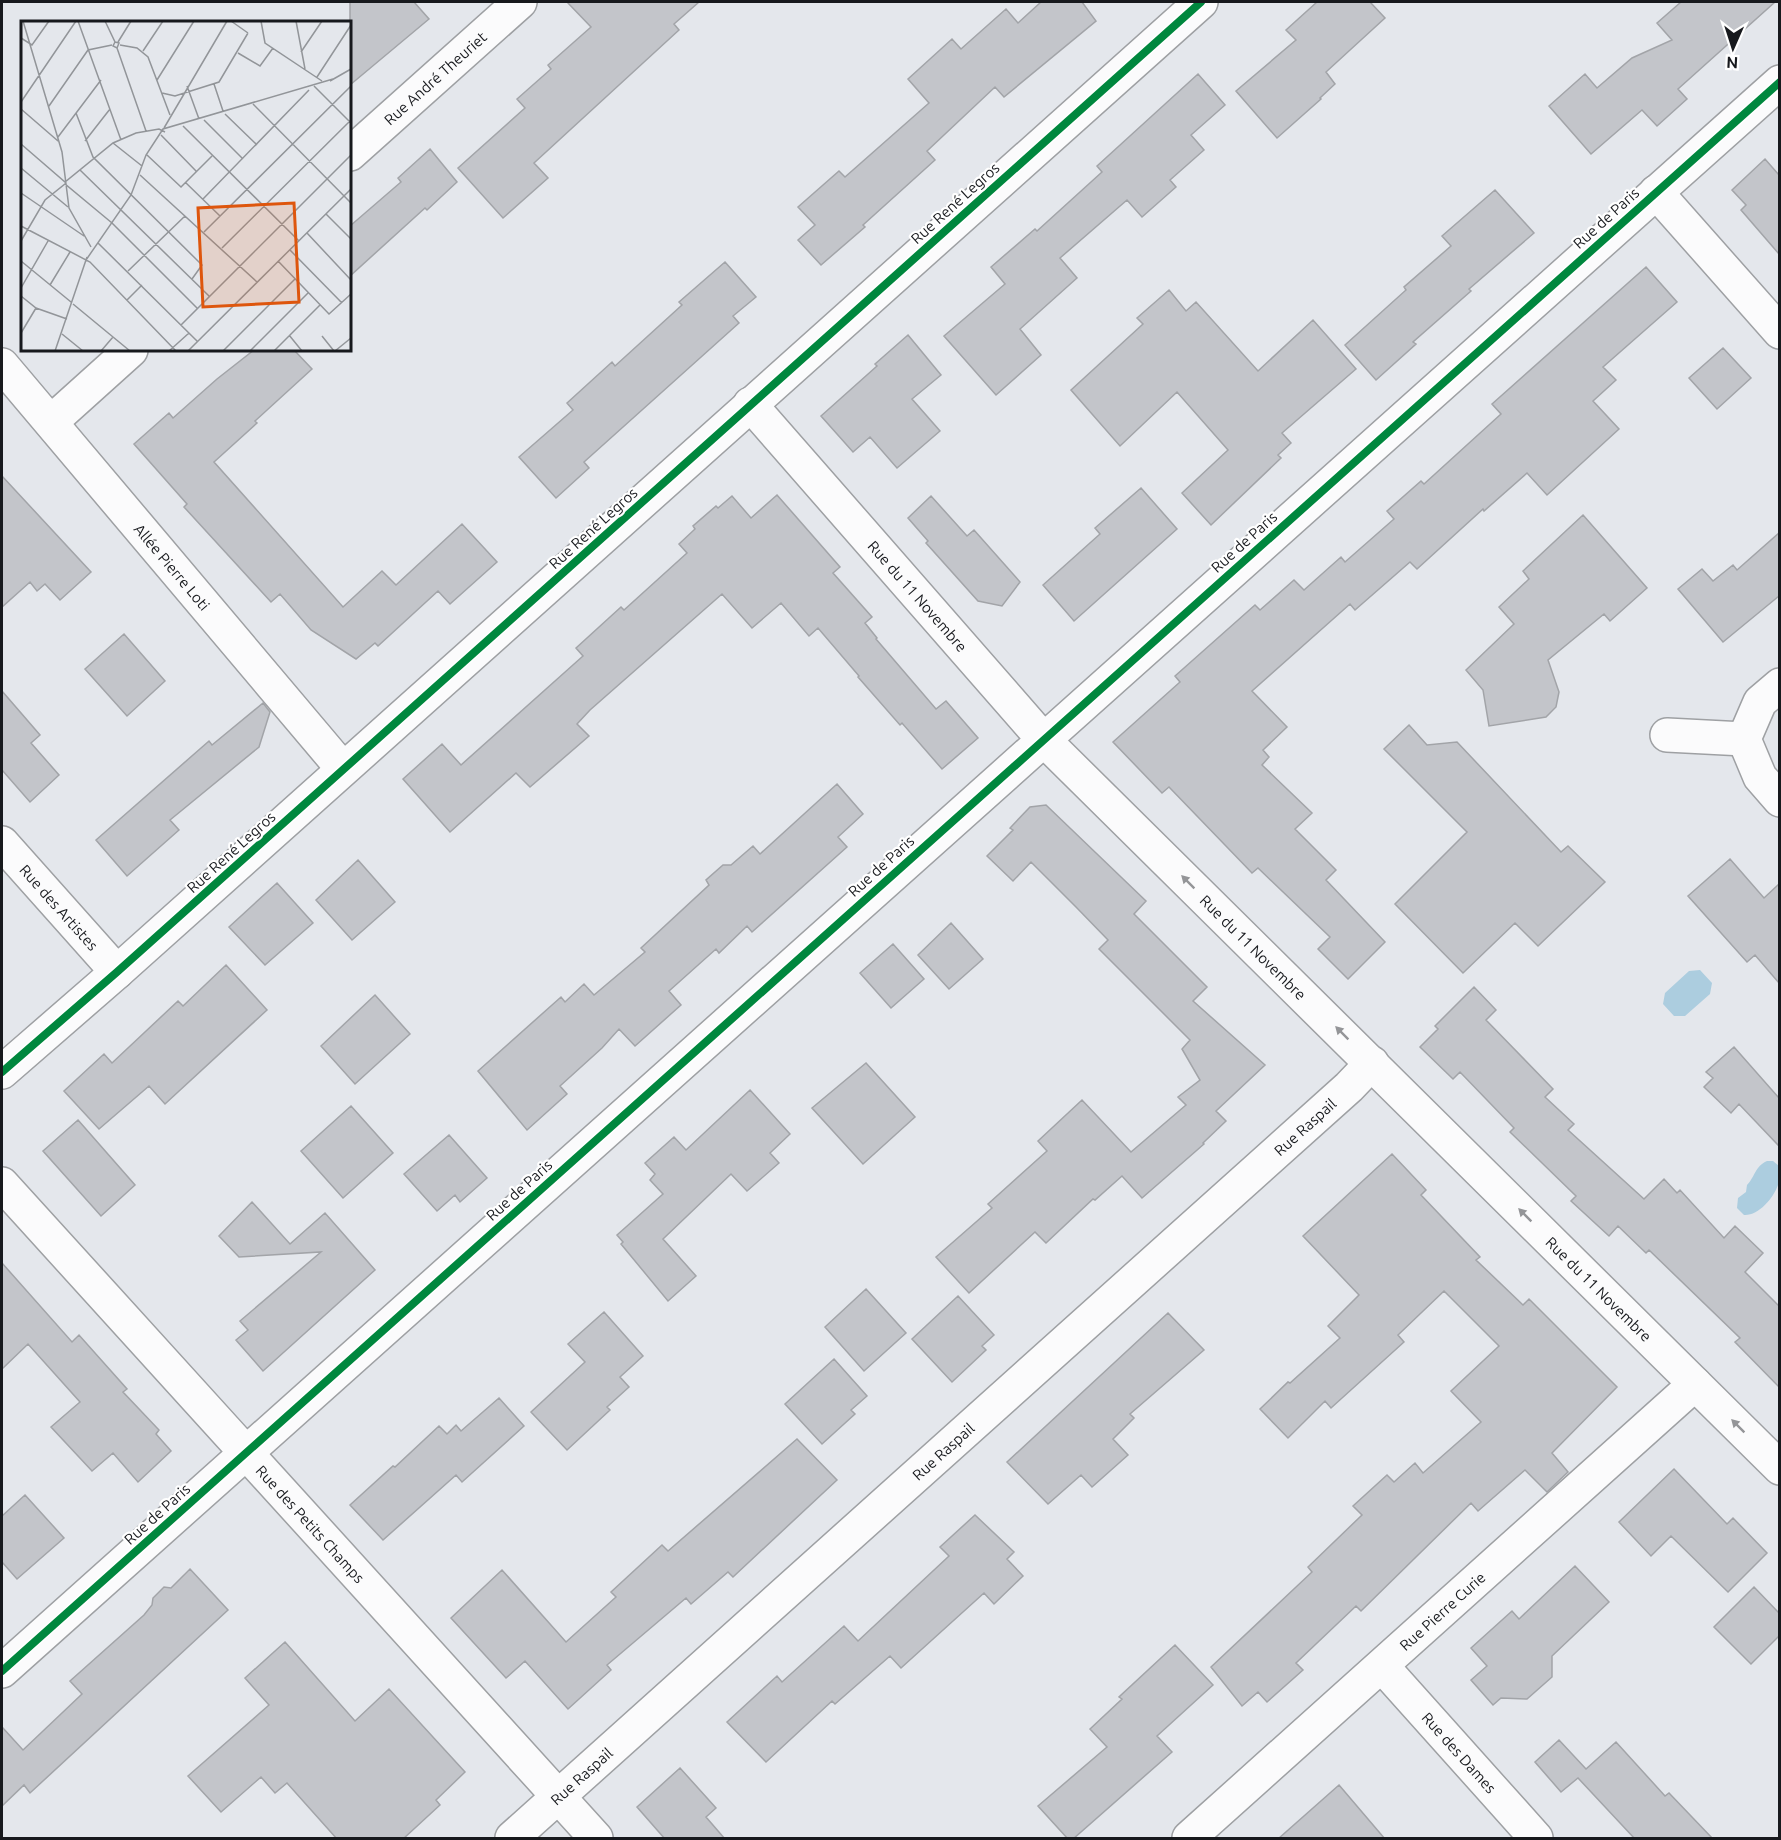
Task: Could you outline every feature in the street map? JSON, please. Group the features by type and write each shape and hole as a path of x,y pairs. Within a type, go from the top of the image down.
{"street":[{"name":"Rue André Theuriet","path":"351,153 520,2"},
{"name":"Rue René Legros","path":"2,1072 117,972 1201,2"},
{"name":"Rue de Paris","path":"2,1671 1779,82"},
{"path":"1656,192 1779,332"},
{"path":"51,422 130,351"},
{"name":"Allée Pierre Loti","path":"2,365 343,769"},
{"name":"Rue du 11 Novembre","path":"750,404 1043,739 1779,1468"},
{"path":"1779,685 1760,702 1744,739 1760,777 1779,800"},
{"path":"1667,735 1744,739"},
{"name":"Rue des Artistes","path":"2,843 117,972"},
{"name":"Rue Raspail","path":"512,1839 1313,1119 1372,1063"},
{"name":"Rue des Petits Champs","path":"2,1184 596,1839"},
{"name":"Rue Pierre Curie","path":"1189,1839 1695,1384"},
{"name":"Rue des Dames","path":"1382,1666 1536,1839"}],"water":[{"path":"1700,970 1712,983 1710,994 1685,1016 1674,1016 1663,1004 1665,993 1689,971"},
{"path":"1767,1161 1773,1161 1779,1166 1779,1183 1773,1196 1760,1210 1744,1215 1737,1208 1738,1198 1746,1192 1747,1185"}],"building":[{"path":"350,2 414,2 429,19 351,84"},
{"path":"567,2 699,2 674,24 679,30 534,163 548,178 503,218 458,168 525,108 517,99 551,69 548,65 591,27"},
{"path":"1041,2 1082,2 1096,21 1004,97 995,87 927,151 935,160 863,225 865,227 821,265 798,240 815,225 798,207 839,171 845,177 929,103 908,79 952,39 961,49 1006,9 1018,23"},
{"path":"1317,2 1370,2 1385,18 1326,72 1335,84 1277,138 1236,91 1296,40 1286,30"},
{"path":"1681,2 1775,2 1678,89 1687,99 1657,126 1642,110 1591,154 1549,106 1585,74 1597,88 1632,58 1672,40 1657,23"},
{"path":"1198,74 1225,105 1191,135 1204,150 1170,180 1176,187 1142,217 1127,200 1060,258 1077,278 1020,329 1041,355 996,395 944,336 1005,284 991,267 1035,229 1037,231 1102,172 1097,166"},
{"path":"430,149 457,182 351,275 351,225 401,182 398,178"},
{"path":"1765,159 1779,175 1779,254 1741,210 1746,205 1732,190"},
{"path":"1495,190 1534,233 1469,289 1471,291 1413,342 1416,344 1376,380 1345,345 1406,290 1404,287 1451,246 1442,236"},
{"path":"725,262 756,297 733,316 739,323 584,462 589,468 556,498 519,457 573,410 567,403 612,362 615,366 682,305 679,302"},
{"path":"1646,267 1677,302 1603,367 1616,380 1593,401 1619,429 1547,495 1527,473 1484,511 1483,509 1417,569 1410,562 1355,610 1350,604 1252,691 1287,727 1263,750 1269,757 1262,765 1312,813 1295,829 1336,870 1326,880 1385,942 1348,979 1318,949 1330,937 1258,868 1252,873 1169,787 1162,793 1113,742 1180,682 1175,676 1255,605 1260,610 1294,580 1304,590 1341,557 1345,562 1394,519 1387,511 1421,481 1424,484 1501,414 1492,404"},
{"path":"1169,290 1186,311 1196,302 1258,371 1313,320 1356,369 1282,433 1291,443 1278,455 1281,458 1211,525 1182,493 1228,450 1177,392 1120,446 1071,390 1143,324 1137,318"},
{"path":"908,335 941,375 912,399 940,431 897,468 870,437 853,452 821,416"},
{"path":"1723,348 1751,378 1717,409 1689,378"},
{"path":"253,351 295,351 312,369 214,462 343,607 382,571 396,585 462,524 497,562 450,604 438,591 378,646 375,643 356,659 311,630 280,594 271,602 184,507 187,504 134,444 169,413 173,418"},
{"path":"2,476 91,572 60,600 45,584 37,591 30,582 2,607"},
{"path":"1141,488 1177,529 1074,621 1043,585 1100,534 1095,528"},
{"path":"777,495 840,567 833,573 872,617 865,623 876,639 936,709 946,701 978,738 942,769 902,723 900,725 818,628 809,636 781,603 752,628 722,594 590,710 577,724 589,736 530,787 516,773 450,832 403,779 442,744 461,765 583,656 576,648 621,607 624,610 687,553 679,544 695,529 693,526 716,506 718,508 732,496 751,518"},
{"path":"931,496 967,536 974,530 1020,582 1002,606 978,601 926,543 928,541 908,518"},
{"path":"1583,515 1647,588 1610,621 1604,614 1548,660 1559,692 1556,707 1546,717 1489,726 1483,690 1466,670 1514,624 1499,607 1529,579 1523,571"},
{"path":"1779,533 1779,596 1723,642 1678,589 1702,569 1713,581 1733,565 1737,570"},
{"path":"124,634 165,681 127,716 85,669"},
{"path":"2,691 40,735 31,743 59,775 30,802 2,770"},
{"path":"263,703 270,712 259,747 170,820 179,830 127,876 96,840 209,741 212,745"},
{"path":"1409,725 1427,745 1457,742 1561,852 1568,846 1605,882 1538,946 1515,923 1463,973 1395,904 1467,832 1384,749"},
{"path":"837,784 863,814 838,837 847,847 752,932 747,926 719,953 716,949 669,991 681,1005 635,1046 619,1029 602,1048 560,1086 567,1094 527,1130 478,1071 561,997 565,1002 584,984 594,995 645,952 641,948 709,885 706,880 723,865 731,865 753,846 760,854"},
{"path":"1046,805 1146,901 1134,914 1207,987 1193,1001 1265,1065 1216,1111 1226,1121 1204,1144 1142,1198 1122,1176 1095,1200 1093,1199 1046,1243 1035,1232 969,1293 936,1257 992,1208 988,1204 1047,1151 1038,1141 1082,1100 1131,1152 1186,1105 1178,1097 1200,1080 1182,1049 1190,1040 1099,949 1108,940 1031,862 1013,881 987,856 1013,830 1010,828 1030,807"},
{"path":"1730,859 1764,898 1779,884 1779,983 1755,955 1747,962 1688,896"},
{"path":"358,860 395,902 352,940 316,900"},
{"path":"277,883 313,923 265,965 229,927"},
{"path":"951,923 983,959 949,989 918,955"},
{"path":"893,944 924,979 891,1008 860,973"},
{"path":"226,965 267,1010 165,1104 149,1086 99,1129 64,1091 104,1054 112,1063 178,1001 183,1006"},
{"path":"1474,987 1496,1010 1486,1020 1553,1089 1545,1097 1574,1124 1568,1130 1644,1199 1664,1179 1677,1193 1680,1190 1724,1238 1735,1226 1763,1253 1745,1272 1779,1306 1779,1387 1735,1342 1740,1338 1649,1250 1646,1253 1618,1226 1609,1236 1571,1201 1576,1196 1510,1132 1514,1128 1460,1072 1453,1079 1420,1047 1438,1029 1435,1026"},
{"path":"375,995 410,1034 355,1084 321,1046"},
{"path":"1734,1047 1779,1098 1779,1146 1739,1104 1731,1113 1704,1087 1713,1078 1706,1072"},
{"path":"866,1063 915,1117 863,1164 812,1108"},
{"path":"750,1090 790,1134 770,1153 779,1163 747,1191 731,1174 663,1239 696,1276 668,1301 621,1244 623,1242 617,1235 663,1194 650,1180 655,1174 645,1163 674,1137 686,1150"},
{"path":"351,1106 393,1153 343,1198 301,1151"},
{"path":"78,1120 135,1185 101,1216 43,1151"},
{"path":"449,1135 487,1178 460,1202 455,1195 437,1211 404,1174"},
{"path":"1392,1154 1426,1190 1421,1195 1480,1257 1476,1260 1523,1305 1529,1299 1617,1387 1552,1453 1568,1472 1547,1492 1525,1470 1478,1511 1471,1503 1361,1611 1356,1606 1296,1663 1303,1670 1267,1702 1258,1692 1242,1706 1211,1667 1312,1572 1308,1567 1362,1515 1353,1506 1387,1475 1394,1482 1415,1463 1423,1473 1481,1422 1451,1391 1499,1346 1444,1291 1398,1335 1404,1342 1331,1408 1325,1401 1288,1438 1260,1409 1340,1338 1328,1326 1359,1295 1303,1236"},
{"path":"252,1202 290,1244 325,1213 375,1270 263,1371 236,1340 248,1330 240,1321 321,1252 239,1257 219,1236"},
{"path":"2,1263 72,1342 79,1335 127,1389 123,1392 159,1430 156,1434 171,1451 138,1482 113,1453 92,1471 51,1427 80,1402 28,1344 2,1369"},
{"path":"866,1289 906,1333 864,1371 825,1327"},
{"path":"958,1296 994,1335 982,1346 986,1350 952,1382 912,1339"},
{"path":"604,1312 643,1356 620,1377 629,1387 607,1407 610,1410 567,1450 531,1412 585,1362 568,1344"},
{"path":"1168,1313 1204,1350 1130,1414 1134,1418 1113,1439 1128,1455 1092,1487 1081,1475 1048,1504 1007,1462"},
{"path":"834,1359 867,1396 851,1410 855,1414 822,1444 785,1404"},
{"path":"499,1398 524,1426 462,1482 456,1475 383,1540 350,1505 439,1426 447,1434 456,1425 461,1431"},
{"path":"797,1439 837,1480 733,1577 728,1572 691,1604 686,1598 607,1665 611,1670 568,1709 525,1661 506,1678 451,1618 502,1570 566,1642 616,1597 611,1592 662,1545 668,1551"},
{"path":"1674,1469 1727,1524 1733,1518 1767,1553 1728,1592 1671,1536 1651,1556 1619,1522"},
{"path":"25,1495 64,1538 17,1579 2,1562 2,1516"},
{"path":"975,1515 1014,1552 1007,1559 1023,1576 994,1604 984,1593 901,1668 890,1656 835,1704 832,1701 766,1762 727,1722 777,1676 782,1682 844,1626 858,1641 949,1556 940,1547"},
{"path":"1575,1566 1609,1602 1552,1656 1552,1677 1527,1699 1501,1698 1493,1705 1471,1680 1487,1666 1471,1648 1512,1611 1519,1619"},
{"path":"190,1569 228,1610 30,1793 24,1785 2,1806 2,1727 23,1750 82,1694 70,1681 144,1615 152,1605 153,1598 164,1587 171,1588"},
{"path":"1754,1587 1779,1613 1779,1636 1751,1664 1714,1627"},
{"path":"285,1642 355,1721 389,1689 465,1772 436,1800 440,1805 403,1839 337,1839 287,1783 275,1793 261,1777 221,1812 188,1776 269,1705 245,1678"},
{"path":"1175,1645 1213,1685 1157,1736 1172,1752 1073,1839 1068,1839 1038,1806 1107,1747 1090,1729 1122,1699 1119,1697"},
{"path":"1559,1740 1586,1769 1616,1742 1665,1796 1669,1793 1713,1839 1635,1839 1578,1778 1561,1792 1535,1762"},
{"path":"680,1768 716,1808 706,1817 725,1839 665,1839 637,1807"},
{"path":"1339,1785 1385,1839 1278,1839"}],"cycle path":[{"path":"2,1072 117,972 1201,2"},
{"path":"2,1671 1780,82"}]}
